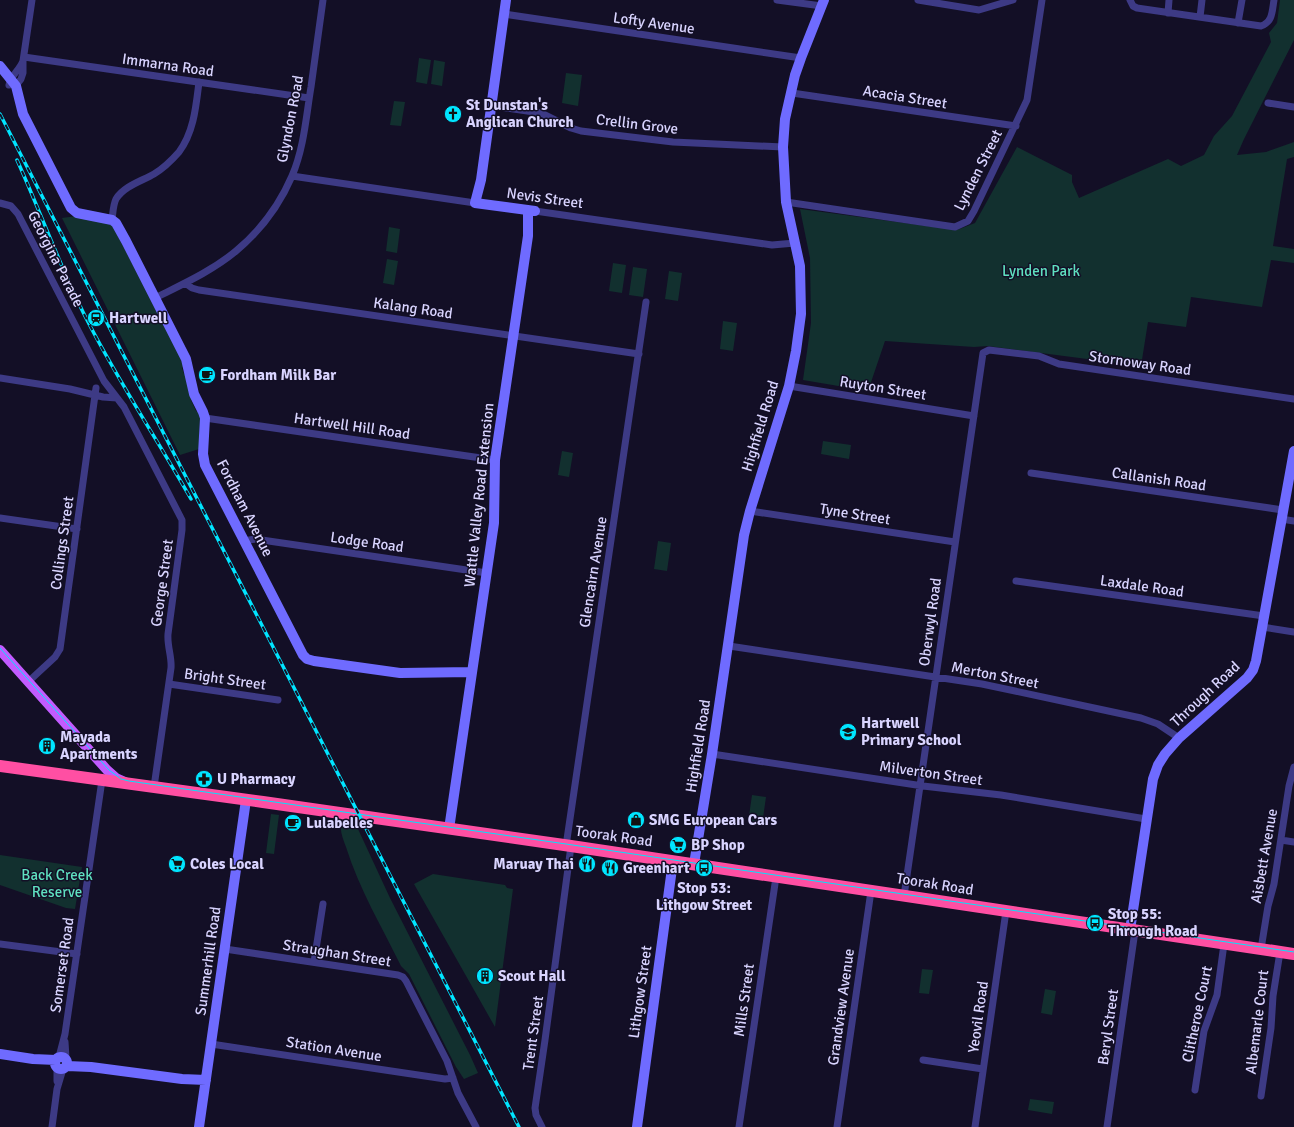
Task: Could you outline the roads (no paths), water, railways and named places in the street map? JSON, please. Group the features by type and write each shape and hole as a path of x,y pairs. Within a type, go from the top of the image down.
{"highway":[{"name":"Toorak Road","path":"0,766 694,864 1294,954"}],"main road":[{"path":"0,650 113,776 130,784"},
{"path":"85,778 96,773 98,767 97,759"}],"street":[{"path":"12,83 23,59 32,0"},
{"name":"Glyndon Road","path":"155,298 214,267 237,251 250,239 269,216 292,176 302,140 324,0"},
{"path":"478,203 506,0"},
{"path":"777,0 823,3"},
{"path":"918,0 935,1 978,10 1013,0"},
{"name":"Lynden Street","path":"786,202 955,227 968,221 974,212 1016,126 1027,100 1042,0"},
{"path":"1130,0 1133,6 1137,8 1261,26 1267,24 1271,19 1274,0"},
{"path":"1168,13 1169,0"},
{"path":"1200,18 1202,0"},
{"path":"1238,23 1242,0"},
{"name":"Highfield Road","path":"694,864 712,754 744,535 789,386 796,351 801,314 800,266 786,202 783,147 785,119 795,75 823,3"},
{"name":"Lofty Avenue","path":"504,14 801,58"},
{"name":"Immarna Road","path":"23,59 309,98"},
{"path":"0,66 12,83 23,114 73,210 80,214 112,220 115,202 121,192 160,170 172,160 182,147 189,134 194,119 200,82"},
{"path":"0,72 12,83"},
{"name":"Acacia Street","path":"792,92 1016,126"},
{"path":"1268,103 1294,107"},
{"name":"Crellin Grove","path":"492,106 541,113 571,128 581,130 673,142 783,147"},
{"name":"Nevis Street","path":"292,176 772,245 795,243"},
{"name":"Georgina Parade","path":"0,203 11,206 18,214 104,381 117,398"},
{"name":"Wattle Valley Road Extension","path":"449,829 495,517 495,460 531,211"},
{"name":"Fordham Avenue","path":"112,220 118,226 186,359 194,394 205,418 204,461 300,650 305,657 307,659 400,673 472,672"},
{"name":"Kalang Road","path":"185,283 192,288 199,290 639,354"},
{"name":"Glencairn Avenue","path":"568,846 646,302"},
{"name":"Stornoway Road","path":"983,353 990,350 1039,356 1059,364 1294,399"},
{"name":"Oberwyl Road","path":"904,896 983,353"},
{"path":"0,378 96,392 107,398 117,398"},
{"path":"96,392 104,381"},
{"name":"Ruyton Street","path":"789,386 974,416"},
{"name":"Collings Street","path":"28,682 59,652 96,392"},
{"name":"George Street","path":"117,398 124,407 180,516 182,524 168,634 171,664 169,684 154,787"},
{"name":"Hartwell Hill Road","path":"205,418 495,460"},
{"name":"Through Road","path":"1132,930 1146,819 1153,779 1158,765 1165,754 1179,738 1247,678 1253,670 1256,661 1294,451"},
{"name":"Callanish Road","path":"1031,474 1282,514 1294,521"},
{"name":"Tyne Street","path":"750,511 955,542"},
{"path":"0,518 77,529"},
{"name":"Lodge Road","path":"244,541 255,539 487,573"},
{"name":"Laxdale Road","path":"1016,581 1264,616"},
{"path":"1262,627 1294,632"},
{"name":"Merton Street","path":"728,646 982,684 1141,718 1158,724 1179,738"},
{"name":"Bright Street","path":"169,684 278,700"},
{"name":"Milverton Street","path":"712,754 920,785 1001,795 1146,819"},
{"name":"Aisbett Avenue","path":"1261,949 1268,906 1274,884 1289,786 1294,767"},
{"name":"Somerset Road","path":"52,1127 102,780"},
{"name":"Summerhill Road","path":"199,1127 246,800"},
{"path":"1281,840 1294,842"},
{"name":"Trent Street","path":"542,1127 536,1115 535,1108 568,846"},
{"name":"Lithgow Street","path":"637,1127 673,861"},
{"name":"Mills Street","path":"739,1127 776,877"},
{"name":"Grandview Avenue","path":"837,1127 871,891"},
{"path":"314,962 323,904"},
{"name":"Yeovil Road","path":"975,1127 1006,911"},
{"name":"Beryl Street","path":"1107,1127 1132,930"},
{"path":"0,944 77,954"},
{"name":"Clitheroe Court","path":"1195,1090 1205,1025 1217,995 1224,944"},
{"name":"Straughan Street","path":"225,949 398,975 402,977 406,981 447,1061 453,1078"},
{"name":"Albemarle Court","path":"1261,1096 1280,952"},
{"name":"Station Avenue","path":"211,1044 445,1080 453,1078"},
{"path":"0,1054 206,1082"},
{"path":"923,1060 984,1069"},
{"path":"453,1078 460,1096 476,1127"}],"tram line":[{"path":"0,648 109,770 121,779 129,781 1294,952"}],"railway":[{"path":"0,114 519,1127"},
{"path":"17,160 86,318 111,364 191,499"}],"place":[{"name":"St Dunstan's Anglican Church","path":"453,114"},
{"name":"Hartwell","path":"96,318"},
{"name":"Fordham Milk Bar","path":"207,375"},
{"name":"Hartwell Primary School","path":"848,732"},
{"name":"Mayada Apartments","path":"47,746"},
{"name":"U Pharmacy","path":"204,779"},
{"name":"SMG European Cars","path":"636,820"},
{"name":"Lulabelles","path":"293,823"},
{"name":"BP Shop","path":"678,845"},
{"name":"Coles Local","path":"177,864"},
{"name":"Maruay Thai","path":"587,864"},
{"name":"Greenhart","path":"610,868"},
{"name":"Stop 53: Lithgow Street","path":"704,868"},
{"name":"Stop 55: Through Road","path":"1095,923"},
{"name":"Scout Hall","path":"485,976"}],"park label":[{"name":"Lynden Park","path":"1041,271"},
{"name":"Back Creek Reserve","path":"57,884"}]}
